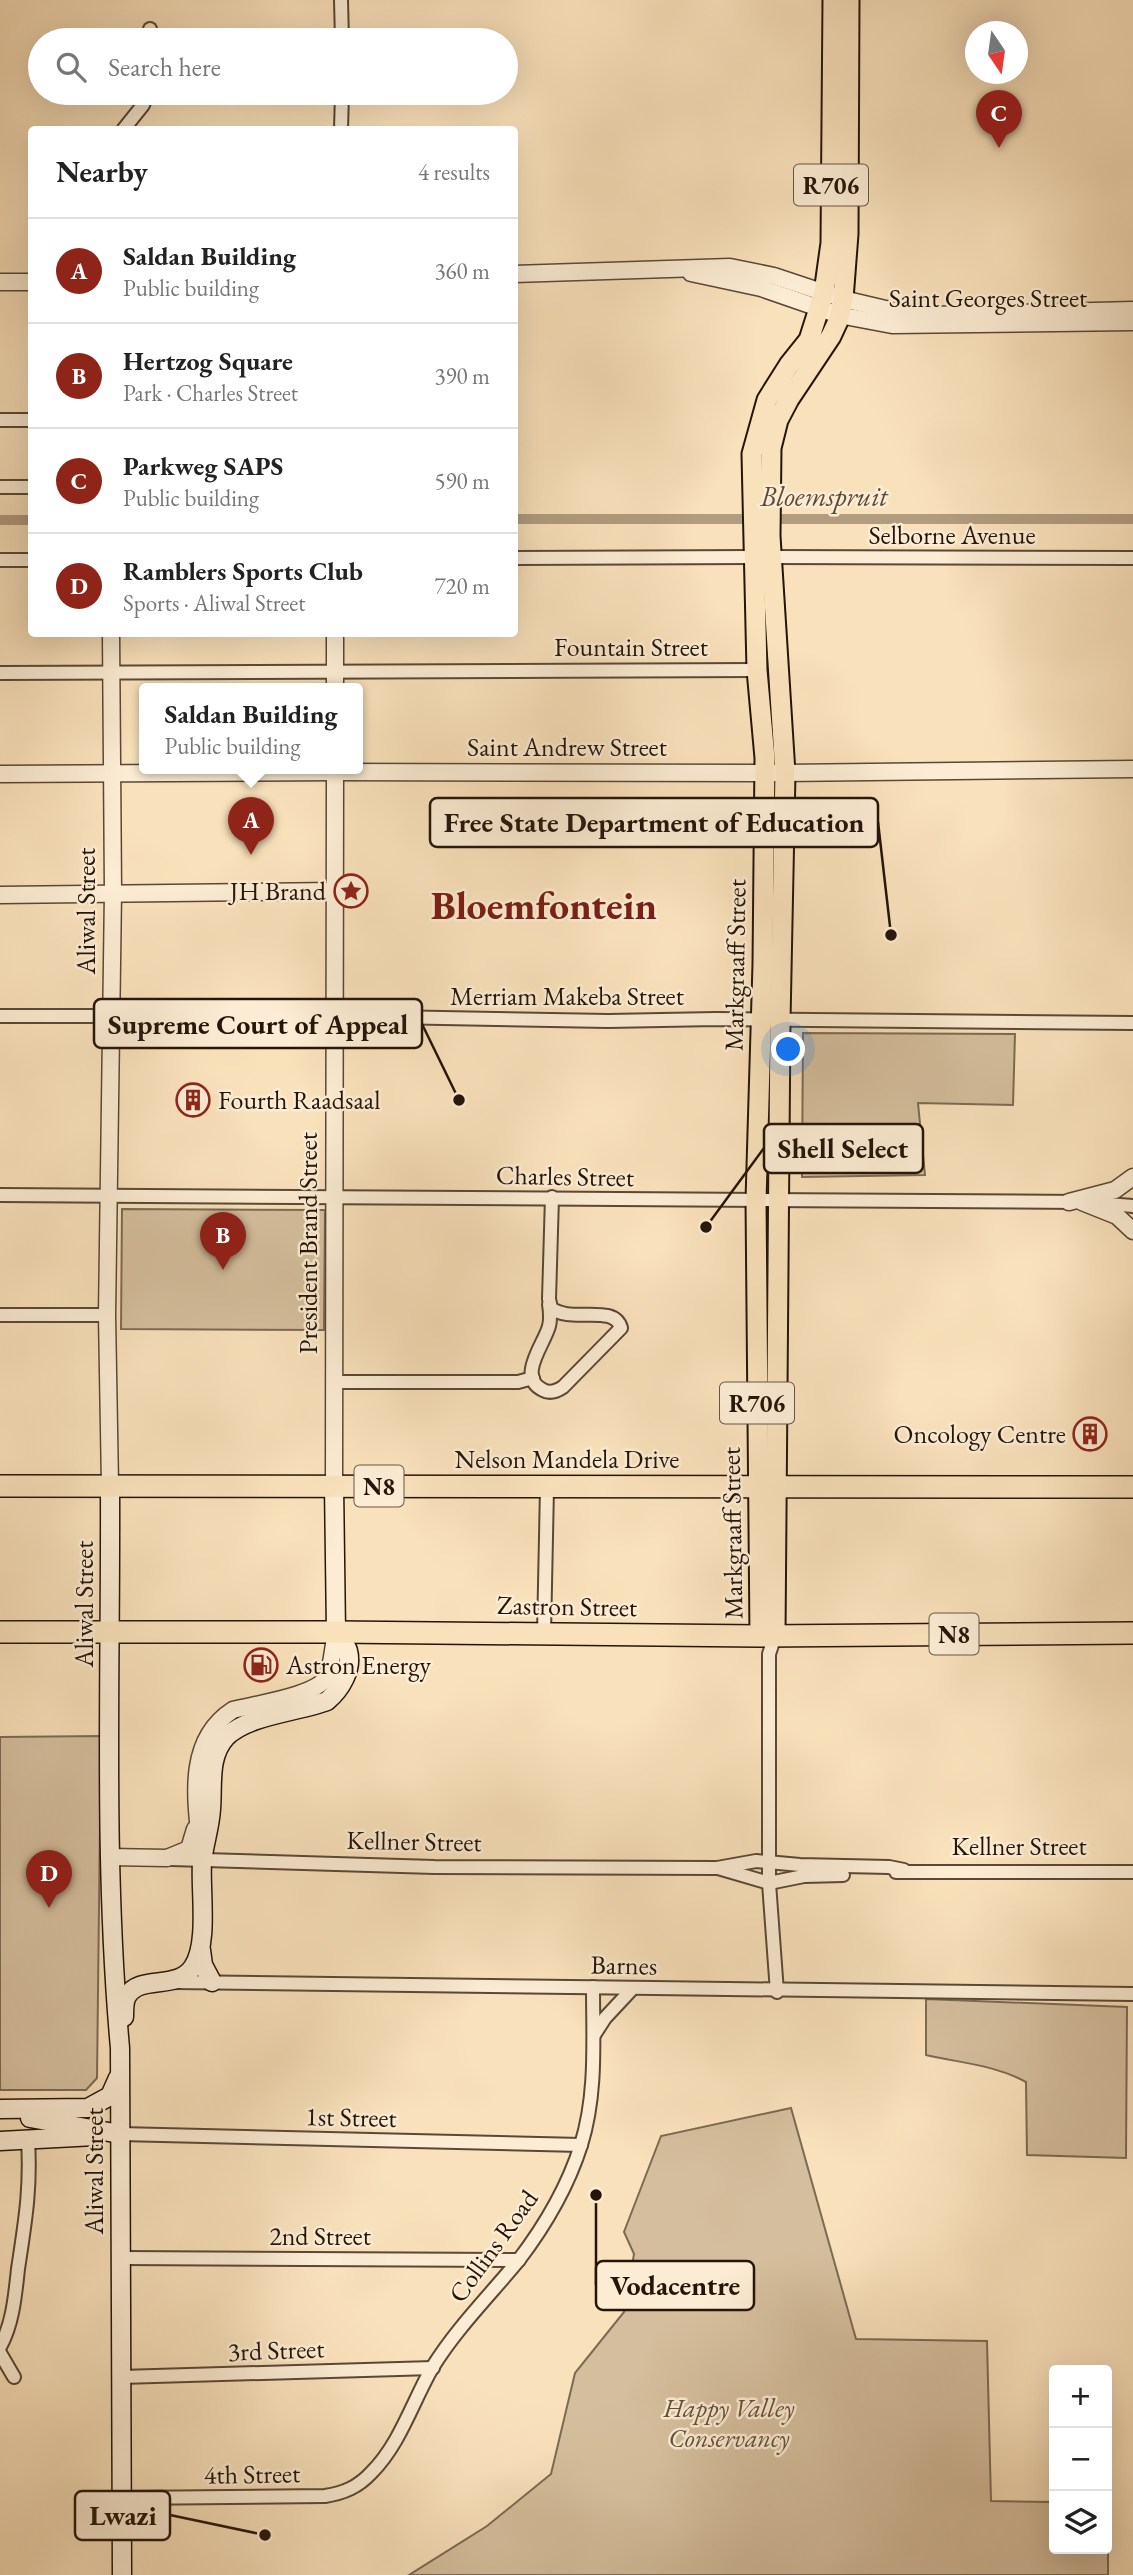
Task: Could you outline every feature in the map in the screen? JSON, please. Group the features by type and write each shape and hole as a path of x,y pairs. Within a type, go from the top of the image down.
{"highway":[{"name":"Nelson Mandela Drive","path":"0,1486 1133,1487"},
{"name":"Zastron Street","path":"0,1632 544,1634 768,1642 1133,1633"}],"main road":[{"name":"R706","path":"832,304 848,234 840,2"},
{"name":"Markgraaff Street","path":"768,1488 756,1200 764,773 757,670 762,557 760,488 778,420 793,392 831,336 832,304"},
{"name":"Markgraaff Street","path":"762,557 777,661 785,774 779,1200 768,1488 768,1642"},
{"path":"757,670 777,661"},
{"name":"President Brand Street","path":"202,1860 211,1812 213,1768 218,1750 226,1737 240,1728 327,1700 336,1693 346,1676 348,1651 336,1632 334,1485"},
{"name":"Aliwal Street","path":"110,1486 109,1857 120,2048 122,2575"},
{"path":"202,1860 201,1950 203,1965 212,1982"},
{"path":"120,2048 126,1997 142,1985 181,1978 192,1968 201,1950"},
{"path":"0,2110 88,2108 110,2096 120,2074"},
{"path":"0,2110 120,2134"},
{"path":"0,2141 120,2134"}],"street":[{"path":"341,0 342,28"},
{"path":"126,126 143,105"},
{"path":"341,126 342,105"},
{"name":"Saint Georges Street","path":"518,274 681,270 832,304 932,314 1133,310"},
{"path":"0,282 28,282"},
{"name":"Saint Georges Street","path":"832,304 892,325 1133,323"},
{"path":"0,420 28,420"},
{"path":"0,487 28,487"},
{"name":"Selborne Avenue","path":"518,558 1133,558"},
{"path":"0,560 28,559"},
{"name":"Aliwal Street","path":"110,1486 107,1315 113,892 111,637"},
{"path":"335,637 335,683"},
{"name":"Fountain Street","path":"0,673 757,670"},
{"name":"Saint Andrew Street","path":"363,770 785,774 1133,769"},
{"name":"Saint Andrew Street","path":"0,774 139,774"},
{"name":"President Brand Street","path":"334,1485 335,774"},
{"path":"0,895 334,891"},
{"name":"Merriam Makeba Street","path":"0,1016 1133,1023"},
{"path":"1075,1202 1115,1190 1133,1177"},
{"name":"Charles Street","path":"0,1195 552,1197 1132,1204"},
{"path":"549,1304 555,1311 568,1315 609,1315 618,1320 621,1328 557,1390 544,1391 536,1385 533,1378 534,1361 549,1328 549,1304 552,1197"},
{"path":"1075,1202 1117,1216 1133,1231"},
{"path":"0,1315 107,1315"},
{"path":"334,1382 518,1382 533,1378"},
{"path":"544,1634 547,1488"},
{"path":"202,1860 198,1815 199,1758 202,1743 225,1715 233,1710 296,1694 322,1684 330,1673 330,1656 336,1632"},
{"name":"Markgraaff Street","path":"768,1642 769,1883 777,1992"},
{"path":"167,1858 189,1849 198,1815"},
{"name":"Kellner Street","path":"109,1857 434,1867 717,1868 769,1861 904,1870"},
{"name":"Kellner Street","path":"717,1868 769,1883 804,1876 872,1875 904,1870 1133,1872"},
{"name":"Barnes","path":"114,1980 777,1992 1133,1994"},
{"name":"Collins Road","path":"340,2493 363,2481 382,2461 433,2368 472,2313 519,2260 544,2223 567,2179 581,2145 590,2104 593,1987"},
{"path":"593,2036 605,2018 633,1988"},
{"name":"1st Street","path":"120,2134 581,2145"},
{"path":"0,2347 11,2320 28,2208 28,2141"},
{"name":"2nd Street","path":"121,2258 519,2260"},
{"path":"0,2353 14,2377"},
{"name":"3rd Street","path":"121,2377 433,2368"},
{"name":"4th Street","path":"123,2498 325,2496 340,2493"}],"green space":[{"path":"803,1033 1015,1034 1013,1105 918,1103 925,1175 802,1177"},
{"path":"122,1209 325,1210 324,1330 121,1329"},
{"path":"101,1736 97,2078 86,2090 0,2090 0,1737"},
{"path":"926,1999 1127,2007 1126,2158 1027,2155 1026,2082 990,2068 926,2055"},
{"name":"Happy Valley Conservancy","path":"791,2108 856,2339 987,2341 991,2501 1049,2502 1049,2554 1108,2554 1108,2575 409,2575 487,2526 551,2474 575,2373 624,2312 634,2254 624,2232 661,2136"}],"waterway":[{"name":"Bloemspruit","path":"518,519 1133,519"},
{"name":"Bloemspruit","path":"0,520 28,520"}],"place":[{"name":"Parkweg SAPS","path":"999,148"},
{"name":"Saldan Building","path":"251,855"},
{"name":"JH Brand","path":"351,891"},
{"name":"Free State Department of Education","path":"891,935"},
{"name":"Fourth Raadsaal","path":"193,1100"},
{"name":"Supreme Court of Appeal","path":"459,1100"},
{"name":"Shell Select","path":"706,1227"},
{"name":"Hertzog Square","path":"223,1270"},
{"name":"Oncology Centre","path":"1090,1434"},
{"name":"Astron Energy","path":"261,1665"},
{"name":"Ramblers Sports Club","path":"49,1908"},
{"name":"Vodacentre","path":"596,2195"},
{"name":"Lwazi","path":"265,2535"}],"district":[{"name":"Bloemfontein","path":"544,905"}]}
